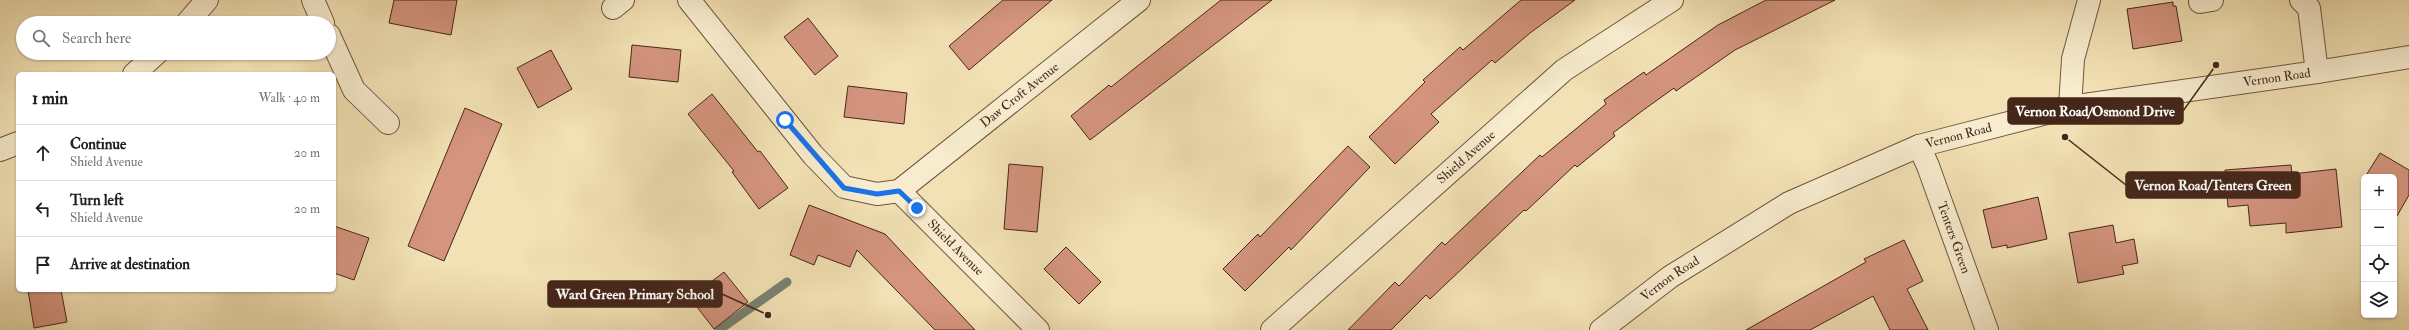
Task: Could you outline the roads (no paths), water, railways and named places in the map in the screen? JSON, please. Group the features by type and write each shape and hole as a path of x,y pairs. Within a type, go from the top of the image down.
{"street":[{"path":"194,16 207,0"},
{"path":"313,0 320,16"},
{"path":"689,0 814,155 844,188 877,194 899,191"},
{"name":"Daw Croft Avenue","path":"899,191 1139,0"},
{"name":"Shield Avenue","path":"1272,330 1564,70 1672,0"},
{"path":"2070,107 2073,59 2089,0"},
{"path":"2301,0 2309,8 2317,72"},
{"path":"336,50 354,90 388,123"},
{"name":"Vernon Road","path":"1601,330 1670,277 1789,203 1919,146 2070,107 2317,72 2409,57"},
{"path":"136,72 149,60"},
{"path":"0,150 16,144"},
{"name":"Tenters Green","path":"1919,146 1928,166 1987,330"},
{"name":"Shield Avenue","path":"899,191 1038,330"}],"waterway":[{"path":"719,330 787,282"}],"place":[{"name":"Vernon Road/Osmond Drive","path":"2216,65"},
{"name":"Vernon Road/Tenters Green","path":"2065,137"},
{"name":"Ward Green Primary School","path":"768,315"}]}
